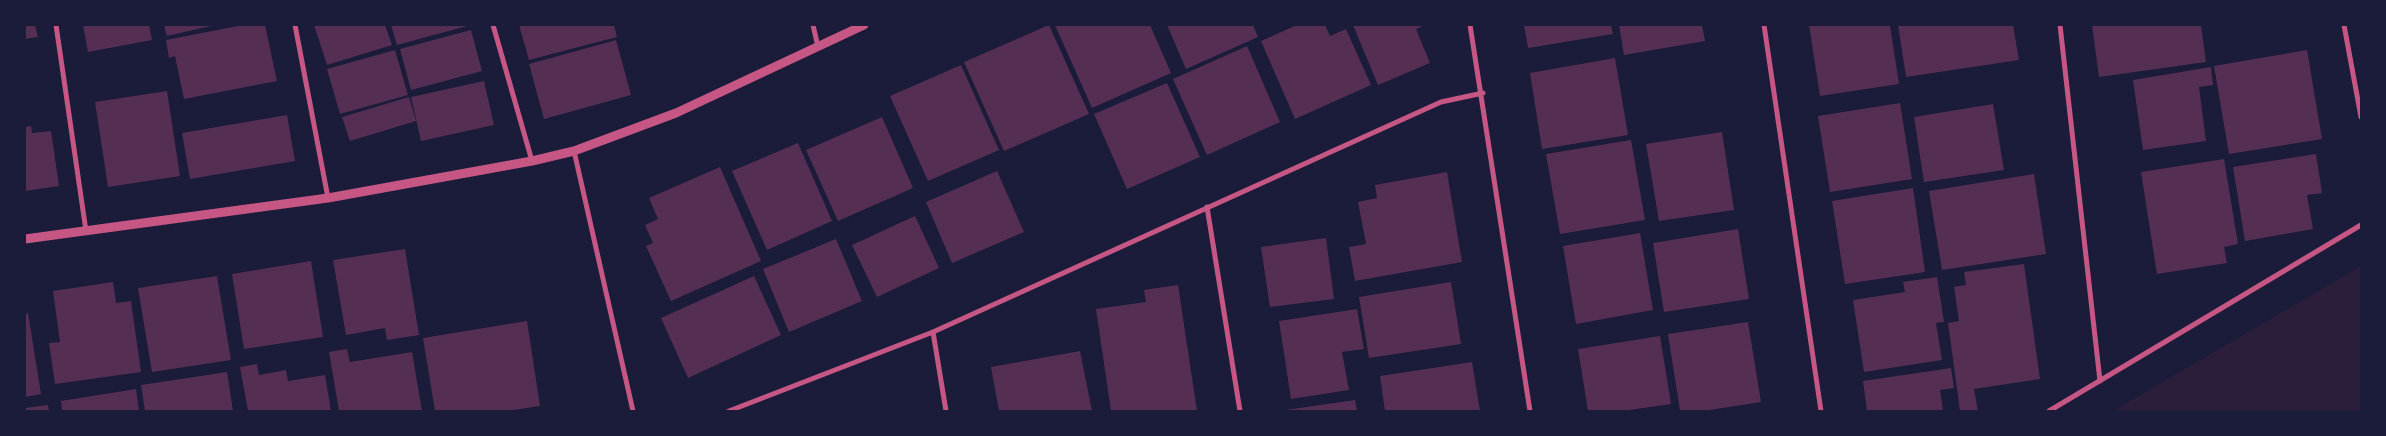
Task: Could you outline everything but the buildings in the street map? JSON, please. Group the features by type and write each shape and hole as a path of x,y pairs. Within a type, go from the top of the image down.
{"street":[{"path":"56,25 86,231"},
{"path":"295,25 328,198"},
{"path":"493,25 532,161"},
{"path":"813,25 818,47"},
{"path":"25,239 328,198 532,161 574,151 676,113 864,25"},
{"path":"1470,25 1483,94 1530,411"},
{"path":"1764,25 1821,411"},
{"path":"2060,25 2100,380"},
{"path":"2344,25 2361,117"},
{"path":"729,411 933,332 1441,102 1483,94"},
{"path":"574,151 633,411"},
{"path":"1207,207 1240,411"},
{"path":"2049,411 2361,225"},
{"path":"933,332 946,411"}],"shaded area":[{"path":"2361,266 2361,411 2113,411"}]}
